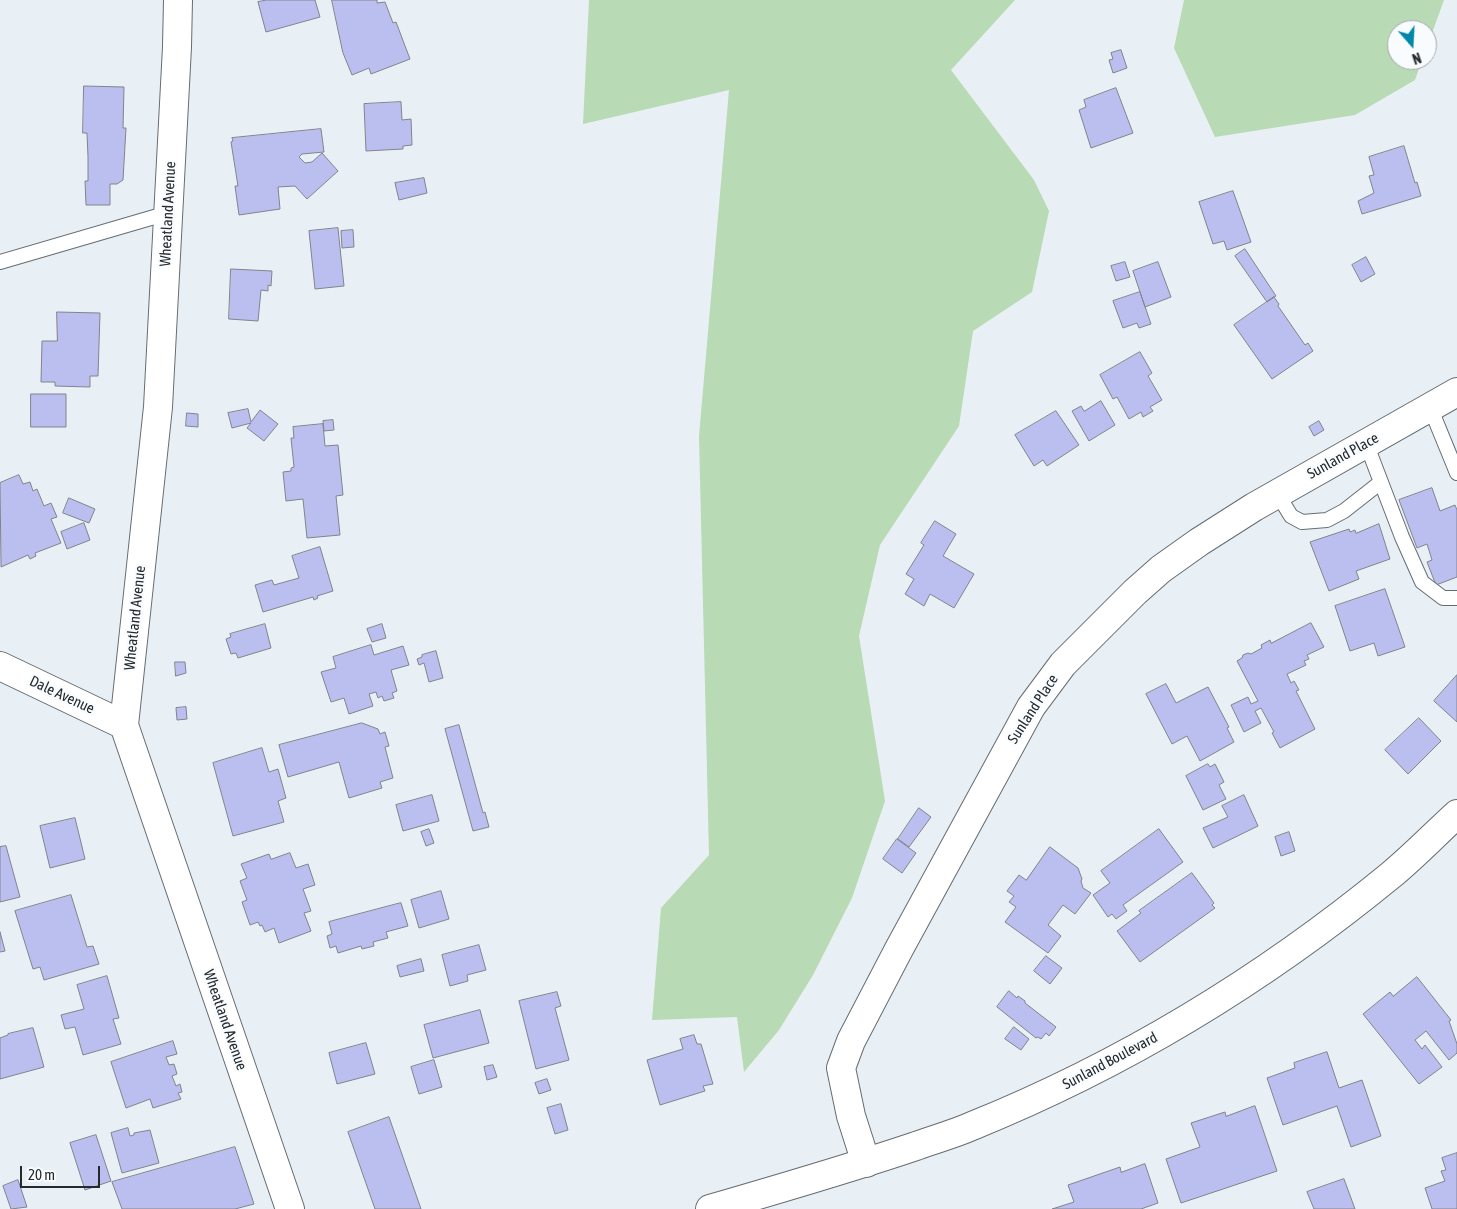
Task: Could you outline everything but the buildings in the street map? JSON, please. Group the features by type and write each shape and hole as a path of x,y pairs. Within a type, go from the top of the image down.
{"street":[{"name":"Wheatland Avenue","path":"178,0 158,407 124,725 290,1209"},
{"name":"Sunland Place","path":"866,1163 850,1116 841,1068 851,1041 899,948 1031,707 1063,664 1135,592 1161,569 1199,542 1277,493 1457,392"},
{"name":"Dale Avenue","path":"0,666 124,725"},
{"name":"Sunland Boulevard","path":"710,1209 866,1163 971,1127 1058,1089 1151,1041 1229,994 1314,935 1393,874 1457,814"}],"lane":[{"path":"0,262 168,213"},
{"path":"1430,407 1457,473"},
{"path":"1366,444 1422,582 1443,598 1457,598"},
{"path":"1277,493 1291,516 1296,519 1302,522 1327,520 1344,511 1381,482"}],"green space":[{"path":"589,0 1015,0 951,70 1034,180 1049,211 1032,292 973,331 959,426 880,545 859,636 885,801 852,898 813,975 779,1030 744,1072 737,1017 652,1020 661,908 709,855 699,436 729,90 583,124"},
{"path":"1184,0 1444,0 1437,20 1387,20 1387,70 1418,70 1415,80 1355,115 1215,137 1174,48"}]}
